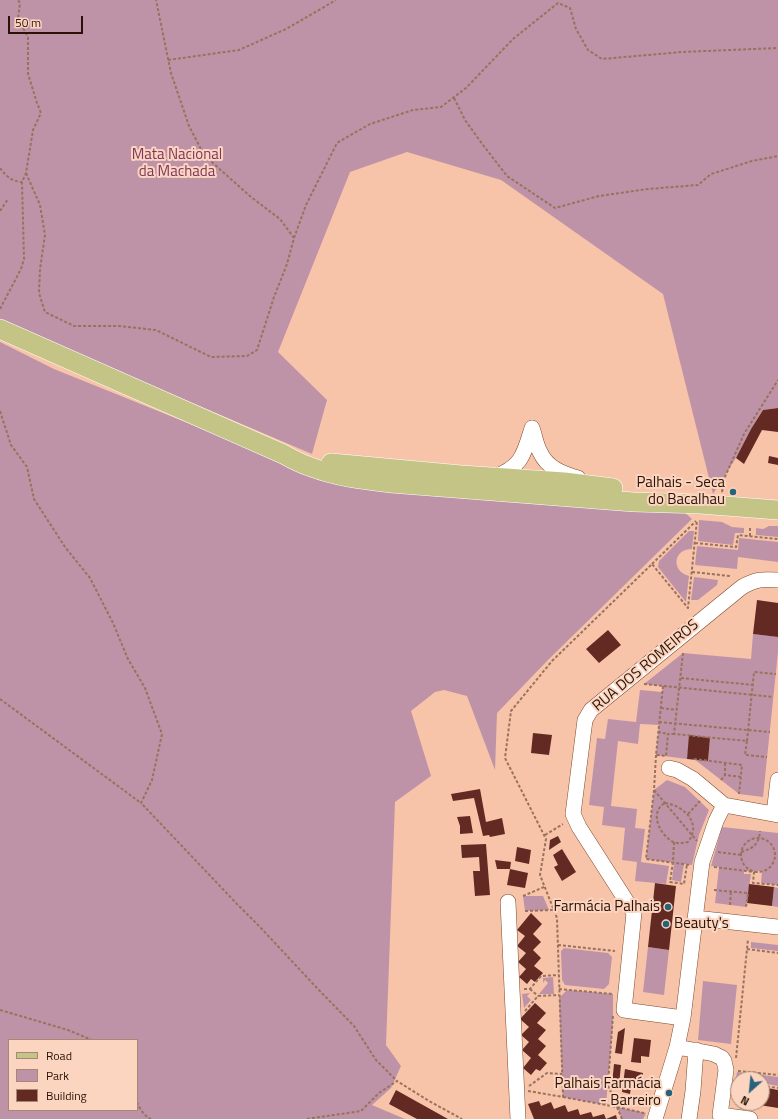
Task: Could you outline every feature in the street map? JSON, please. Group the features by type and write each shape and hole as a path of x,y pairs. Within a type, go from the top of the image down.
{"main road":[{"path":"0,329 316,469 355,479 390,483 490,484 532,480 564,482 616,488 700,504"},
{"path":"490,484 550,496 634,502 700,504 778,510"}],"street":[{"path":"533,449 539,468 538,473 532,480 540,490 550,496"},
{"path":"490,484 507,472 519,462 523,456 533,449"},
{"path":"533,449 558,472 616,488"},
{"name":"RUA DOS ROMEIROS","path":"683,1018 624,1010 634,913 579,827 573,814 584,720 591,710 742,587 762,579 778,580"},
{"path":"669,768 693,779 724,805 776,815 778,780"},
{"path":"650,1116 677,1047 683,1018 702,862 714,826 724,805"},
{"path":"508,902 518,1119"},
{"path":"695,918 778,927"},
{"path":"677,1047 714,1054 722,1058 726,1070 720,1115 750,1119"},
{"path":"689,1119 696,1050"}],"path":[{"path":"0,309 21,269 24,259 22,182 26,173 34,130 41,113 36,103 28,74 28,37 18,19 20,3 18,0"},
{"path":"156,0 171,73 189,126 204,154 251,197 280,219 294,238"},
{"path":"168,60 239,50 286,30 336,0"},
{"path":"26,173 40,205 45,235 40,269 39,293 45,312 74,326 119,326 156,330 211,357 247,356 257,350 306,205 337,143 370,124 413,110 441,107 466,88 513,39 558,3 570,8 576,29 588,50 602,59 682,52 778,48"},
{"path":"454,97 465,120 507,176 555,208 599,196 648,189 698,185 711,174 752,160 778,156"},
{"path":"0,168 14,181 22,182"},
{"path":"0,211 8,198"},
{"path":"720,506 724,479 744,434 778,380"},
{"path":"0,411 11,445 27,467 34,499 65,547 90,578 113,623 128,659 145,688 162,734 152,780 141,803"},
{"path":"563,1097 556,918 540,875 546,838 505,758 511,711 552,661 697,520 688,608 652,564"},
{"path":"750,526 750,536"},
{"path":"695,543 736,547 738,535 778,539"},
{"path":"692,572 730,576"},
{"path":"674,734 683,653"},
{"path":"767,757 745,755 754,672 776,674"},
{"path":"680,678 753,685"},
{"path":"644,684 773,697"},
{"path":"663,686 654,790 646,859 692,865"},
{"path":"0,699 141,803 260,927 316,988 354,1026 376,1060 397,1081 462,1119"},
{"path":"661,708 677,710"},
{"path":"659,722 770,732"},
{"path":"658,732 747,741"},
{"path":"656,755 666,756 668,734"},
{"path":"694,759 742,765 739,794"},
{"path":"721,780 724,775 725,763"},
{"path":"724,775 741,777"},
{"path":"654,790 697,842"},
{"path":"688,814 700,801"},
{"path":"665,803 682,809 688,814 694,825 693,836 688,842 681,844 674,842 667,838 661,830 657,822 656,815 658,810 665,803"},
{"path":"545,835 563,824"},
{"path":"714,851 741,853 754,847 758,843 760,831"},
{"path":"711,866 754,872 764,870 773,863 775,858 773,847 770,842 765,839 754,838 748,840 744,844 741,853 744,865 754,872"},
{"path":"674,842 670,882 684,884 687,864"},
{"path":"754,872 753,882 778,885"},
{"path":"523,896 544,887"},
{"path":"714,890 748,893 746,907"},
{"path":"730,905 732,891"},
{"path":"525,911 553,910"},
{"path":"735,1063 748,939"},
{"path":"558,945 615,951"},
{"path":"747,949 778,953"},
{"path":"518,990 530,989 541,976 559,975"},
{"path":"530,989 538,996 559,995"},
{"path":"559,989 613,994"},
{"path":"524,1012 538,996"},
{"path":"613,1008 608,1085 622,1119"},
{"path":"0,1010 68,1030 90,1039"},
{"path":"734,1070 778,1075"},
{"path":"529,1086 547,1074 562,1074"},
{"path":"307,1119 361,1110 379,1093 397,1081"},
{"path":"523,1090 618,1107 650,1116"},
{"path":"138,1104 147,1117 152,1119"}],"green space":[{"name":"Mata Nacional da Machada","path":"0,0 778,0 778,408 763,410 736,458 713,494 663,294 501,180 407,152 350,172 278,352 327,400 312,454 0,321"},
{"path":"0,342 54,369 334,482 683,511 692,519 548,660 497,713 495,770 467,696 444,690 435,692 411,711 431,776 395,802 386,1045 401,1066 391,1088 372,1105 405,1119 0,1119"},
{"path":"699,520 722,522 732,527 744,528 744,533 735,533 733,545 698,541"},
{"path":"769,526 778,526 778,537 756,535 756,528 763,529"},
{"path":"689,531 694,531 692,549 681,553 678,556 677,561 679,570 689,576 686,602 658,567 659,561"},
{"path":"739,538 778,542 778,562 738,557 737,569 695,565 697,546 738,550"},
{"path":"694,577 718,580 717,585 698,600 691,600"},
{"path":"753,634 778,637 778,652 763,797 739,794 694,759 708,761 710,738 690,736 687,759 656,755 659,725 640,724 638,744 618,741 611,806 637,809 635,828 645,829 641,862 669,866 666,884 635,881 637,862 622,860 625,828 602,825 604,807 589,805 597,738 605,739 608,719 636,722 640,690 662,692 663,686 644,684 683,653 751,659"},
{"path":"667,780 685,787 709,810 699,835 692,865 684,864 681,882 672,880 674,863 646,859 654,790"},
{"path":"722,827 778,833 778,885 761,883 762,871 744,871 744,874 751,874 746,907 715,903 719,867 711,866"},
{"path":"774,887 778,888 778,907 772,906"},
{"path":"523,896 543,896 549,910 525,911"},
{"path":"751,942 778,945 778,951 751,948"},
{"path":"648,947 669,950 664,995 643,992"},
{"path":"564,948 608,953 612,957 609,984 604,989 565,985 562,980 561,951"},
{"path":"553,977 554,994 539,994 548,983 545,980 543,983 543,978"},
{"path":"703,981 737,985 731,1044 698,1040"},
{"path":"567,990 613,994 613,1022 606,1105 563,1097 559,998"},
{"path":"530,993 527,996 531,1000 524,1008 522,994"},
{"path":"770,1076 778,1077 778,1086 770,1084"},
{"path":"617,1107 646,1113 643,1119 622,1119"}],"building":[{"path":"778,408 778,432 762,430 744,464 736,458 751,429 763,410"},
{"path":"769,456 778,458 778,465 768,463"},
{"path":"757,600 778,603 778,637 753,634"},
{"path":"608,630 621,645 599,663 586,649"},
{"path":"533,733 552,735 549,755 531,753"},
{"path":"689,735 710,738 708,761 687,759"},
{"path":"480,789 486,822 502,818 505,834 490,837 489,835 483,836 474,798 453,801 451,794"},
{"path":"470,816 473,833 460,834 460,826 457,817"},
{"path":"558,836 561,842 549,850 550,840"},
{"path":"486,844 490,895 475,896 473,871 480,871 479,857 462,858 461,845"},
{"path":"517,847 531,850 529,864 515,861"},
{"path":"562,849 576,872 562,881 554,867 558,865 553,855"},
{"path":"495,860 511,862 510,869 497,869"},
{"path":"510,869 528,873 525,888 507,885"},
{"path":"655,883 676,886 669,950 648,947"},
{"path":"749,884 774,887 772,906 747,903"},
{"path":"531,913 542,924 533,934 541,942 533,950 541,958 534,966 543,973 535,982 531,979 527,984 519,977 526,969 518,962 526,953 517,946 525,936 517,930"},
{"path":"535,1003 546,1013 537,1023 546,1030 538,1039 546,1046 538,1055 547,1063 540,1071 536,1069 531,1075 523,1068 531,1058 522,1050 529,1042 521,1035 529,1027 520,1019"},
{"path":"625,1028 622,1054 615,1053 618,1032"},
{"path":"634,1038 651,1040 649,1057 641,1056 641,1063 631,1062"},
{"path":"614,1064 621,1065 619,1085 612,1084"},
{"path":"625,1069 643,1073 641,1088 631,1087 630,1094 622,1092"},
{"path":"770,1088 778,1090 778,1108 770,1107"},
{"path":"396,1090 448,1119 417,1119 389,1104"},
{"path":"539,1101 541,1106 551,1102 554,1109 565,1105 568,1112 578,1109 580,1115 591,1112 593,1117 604,1114 606,1119 534,1119 528,1104"},
{"path":"616,1115 617,1119 606,1119"}],"place":[{"name":"Palhais - Seca do Bacalhau","path":"733,492"},
{"name":"Farmácia Palhais","path":"668,907"},
{"name":"Beauty's","path":"666,924"},
{"name":"Palhais Farmácia - Barreiro","path":"669,1093"}]}
